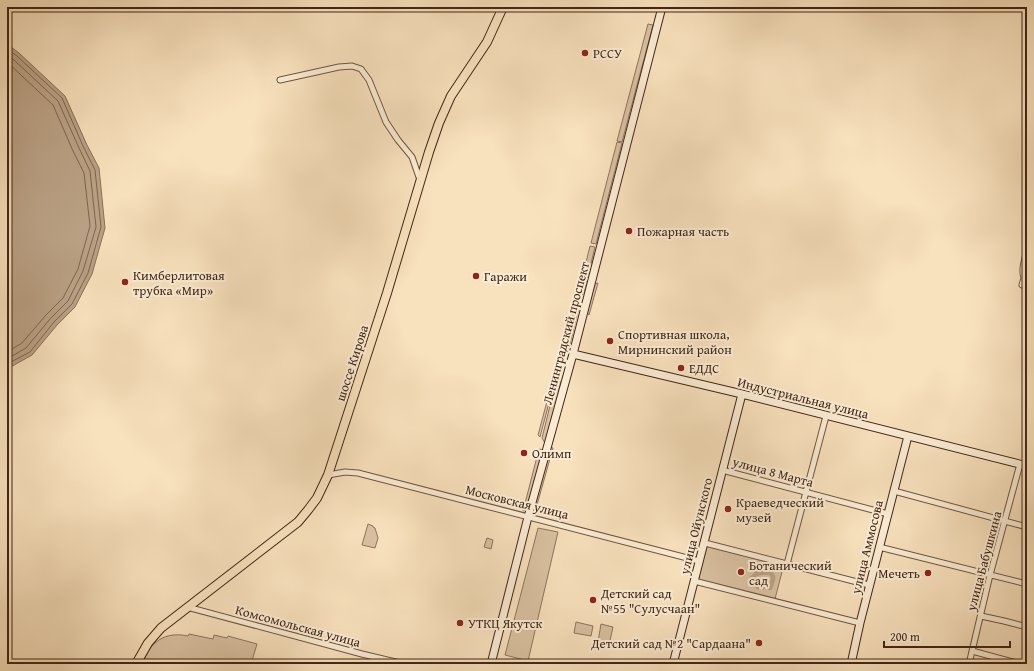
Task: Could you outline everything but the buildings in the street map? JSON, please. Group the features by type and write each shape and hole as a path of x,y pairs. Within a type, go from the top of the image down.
{"main road":[{"name":"шоссе Кирова","path":"136,664 152,637 167,623 298,522 317,498 328,475 387,293 434,136 442,115 458,86 487,42 503,7"},
{"name":"Ленинградский проспект","path":"491,664 528,516 574,354 662,7"},
{"name":"Индустриальная улица","path":"574,354 742,394 1024,465"},
{"name":"улица Ойунского","path":"673,664 742,394"},
{"name":"улица Аммосова","path":"853,663 860,622 908,436"}],"street":[{"path":"280,80 339,67 352,66 361,70 369,80 386,122 412,157 420,180"},
{"path":"1027,250 1023,270 1023,276 1026,277 1022,285 1027,287"},
{"path":"787,564 826,416"},
{"name":"улица Бабушкина","path":"969,664 990,575 1005,521 1024,465"},
{"name":"улица 8 Марта","path":"722,470 888,514"},
{"name":"Московская улица","path":"328,475 345,472 358,473 699,561"},
{"path":"894,491 1027,527"},
{"path":"705,543 870,584"},
{"path":"879,547 1027,584"},
{"path":"694,581 860,622"},
{"name":"Комсомольская улица","path":"187,607 404,664"},
{"path":"981,616 1027,627"},
{"path":"972,651 1020,664"}],"shaded area":[{"path":"648,24 653,25 622,142 617,141"},
{"path":"617,142 622,143 596,244 591,243"},
{"path":"590,246 595,247 584,292 582,295 578,295"},
{"path":"598,283 589,315 586,311 593,284"},
{"path":"576,304 579,307 569,348 565,347"},
{"path":"553,379 555,380 540,437 538,435"},
{"path":"556,381 561,382 546,445 542,438"},
{"path":"550,447 553,448 535,512 533,511"},
{"path":"539,449 543,450 528,509 523,511"},
{"path":"368,524 375,528 378,538 375,548 362,545"},
{"path":"538,528 558,532 528,661 505,655"},
{"path":"487,538 493,540 491,549 484,547"},
{"name":"Ботанический сад","path":"707,545 784,564 775,599 698,580"},
{"path":"576,622 593,626 591,636 574,633"},
{"path":"601,624 613,627 609,645 598,642"},
{"path":"189,634 213,639 214,635 227,638 228,636 257,644 251,664 143,664 149,650 159,640 172,635 188,636"}],"water":[{"path":"7,44 19,53 65,96 99,168 105,228 92,274 75,307 57,325 32,355 7,369"}],"waterway":[{"path":"760,573 772,574 773,580 770,588 758,587 754,582 752,578 756,574 760,573"}],"place":[{"name":"РССУ","path":"585,53"},
{"name":"Пожарная часть","path":"629,231"},
{"name":"Гаражи","path":"476,276"},
{"name":"Кимберлитовая трубка «Мир»","path":"125,282"},
{"name":"Спортивная школа, Мирнинский район","path":"610,341"},
{"name":"ЕДДС","path":"681,368"},
{"name":"Олимп","path":"524,453"},
{"name":"Краеведческий музей","path":"728,509"},
{"name":"Ботанический сад","path":"741,572"},
{"name":"Мечеть","path":"928,573"},
{"name":"Детский сад №55 \"Сулусчаан\"","path":"593,600"},
{"name":"УТКЦ Якутск","path":"460,623"},
{"name":"Детский сад №2 \"Сардаана\"","path":"759,643"}]}
